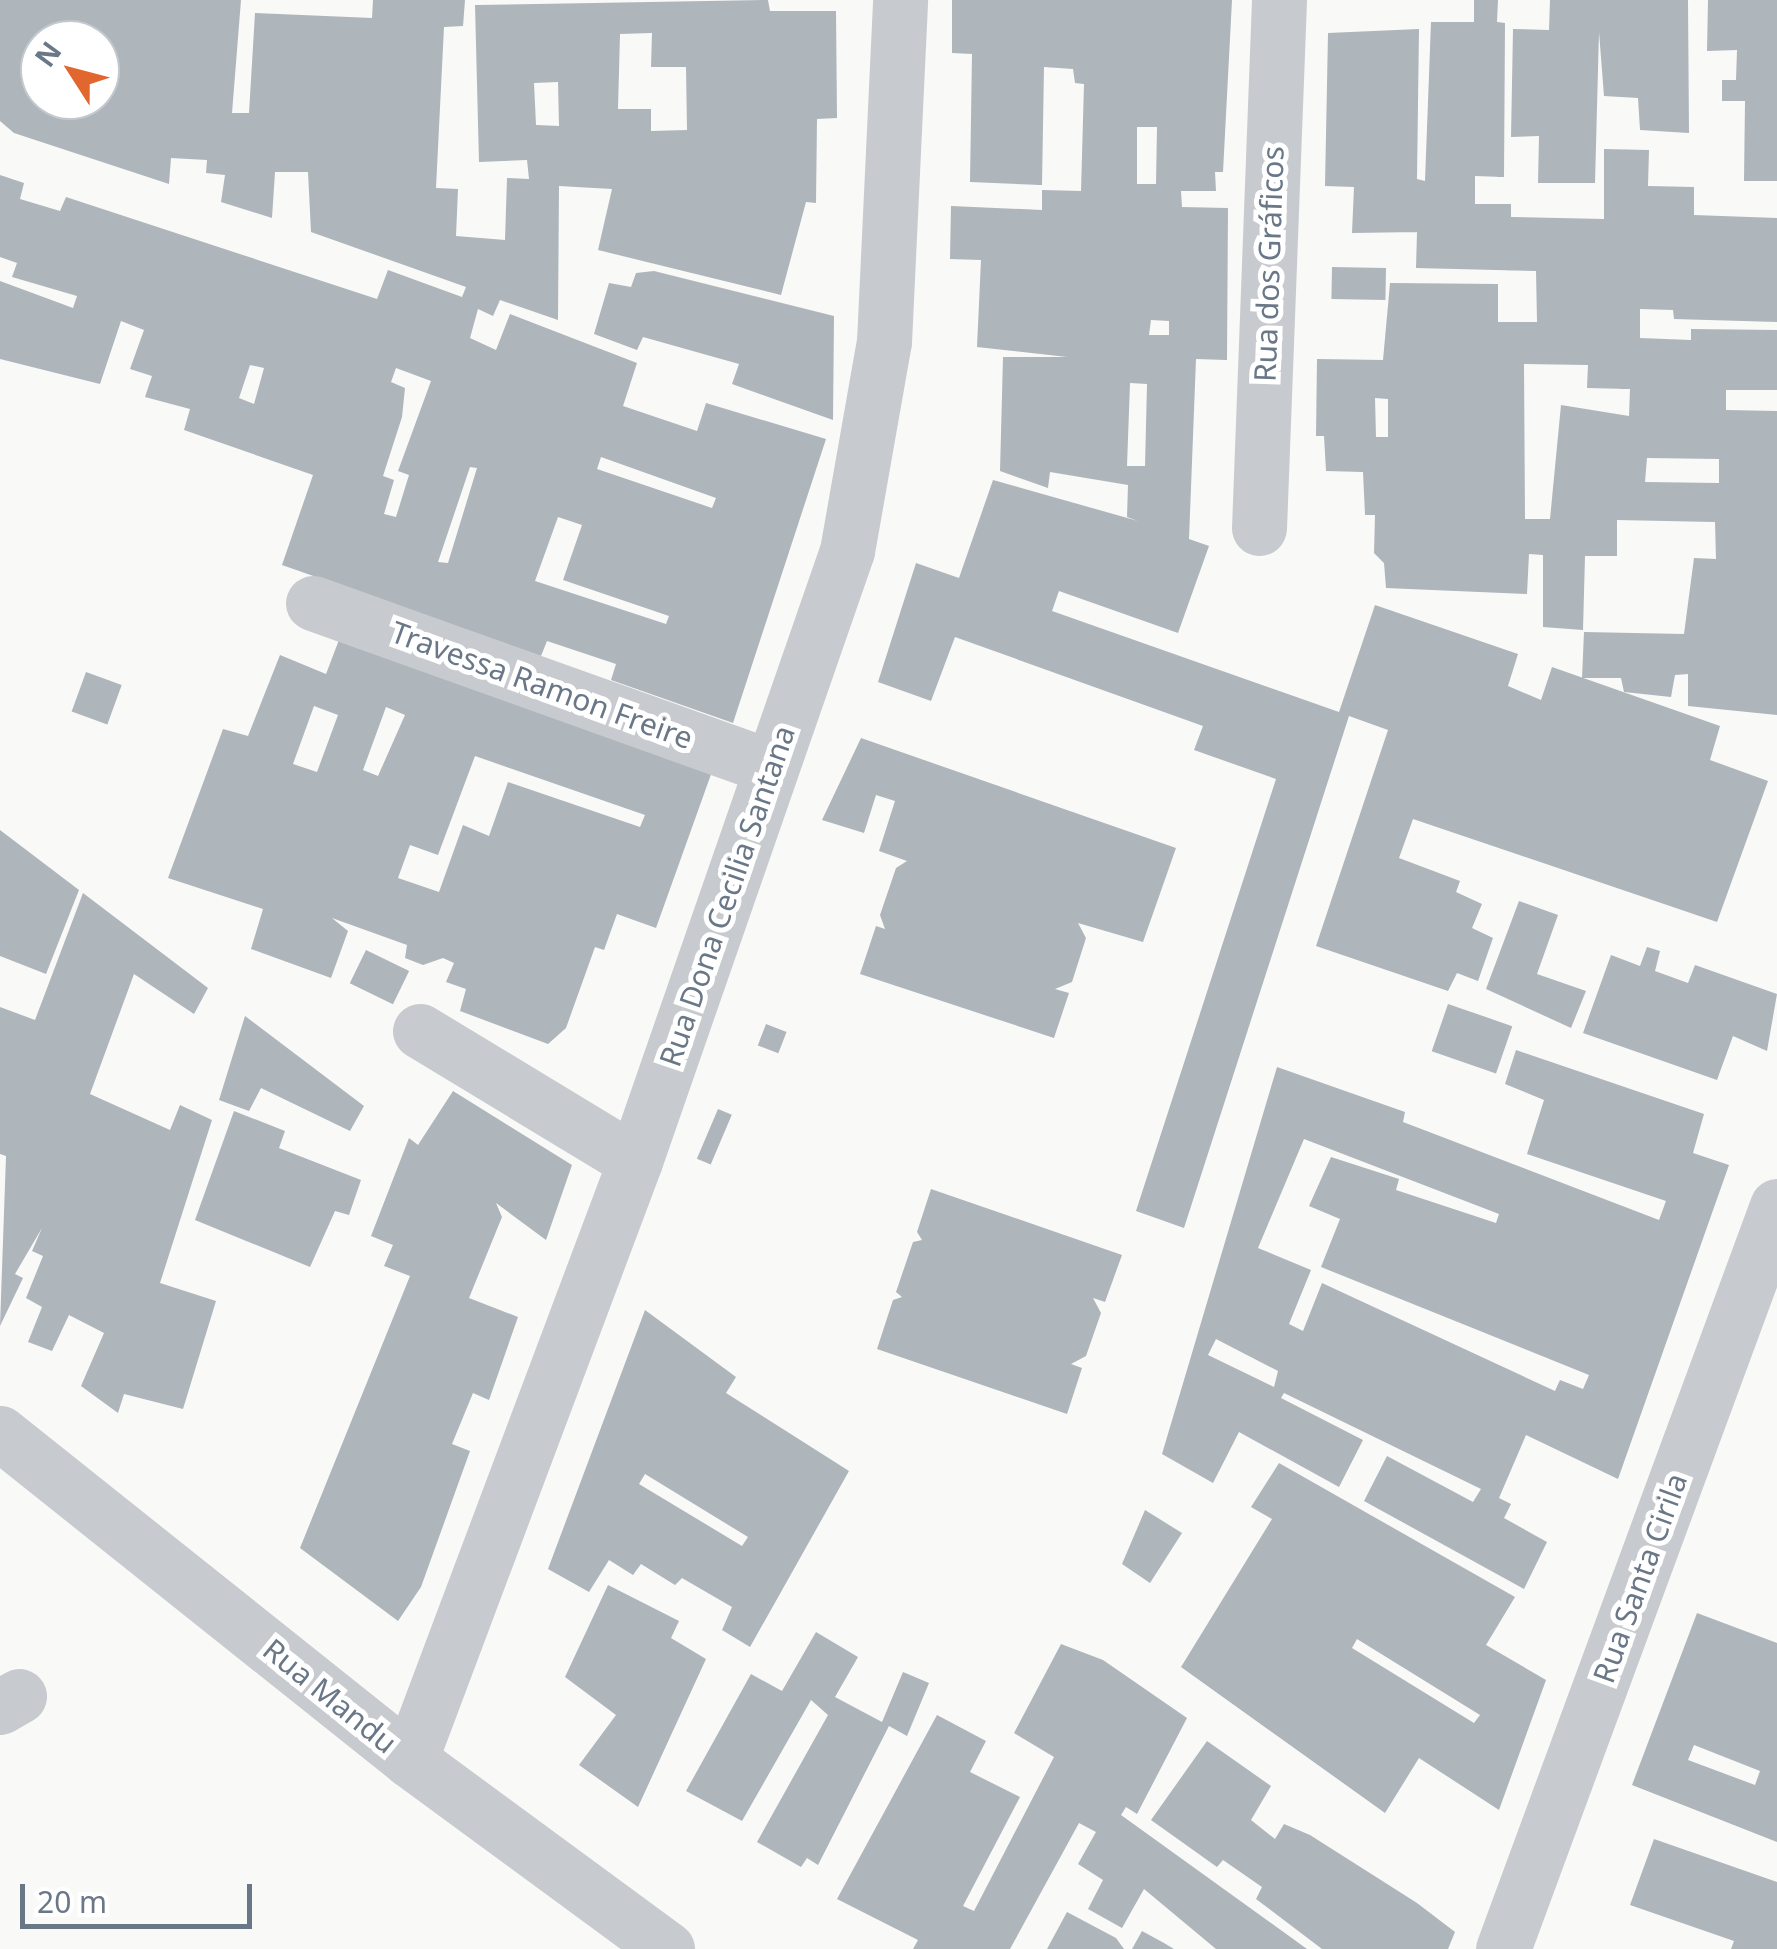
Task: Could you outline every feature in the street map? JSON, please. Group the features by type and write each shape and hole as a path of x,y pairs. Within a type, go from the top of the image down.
{"street":[{"name":"Rua Dona Cecilia Santana","path":"410,1760 636,1160 846,550 872,444 900,0"},
{"name":"Rua dos Gráficos","path":"1259,528 1279,0"},
{"name":"Travessa Ramon Freire","path":"313,602 771,766"},
{"path":"420,1030 636,1160"},
{"name":"Rua Santa Cirila","path":"1502,1949 1777,1206"},
{"name":"Rua Mandu","path":"0,1434 410,1760 667,1949"}],"building":[{"path":"0,0 241,0 232,113 249,113 255,13 372,18 373,0 465,0 463,26 444,27 436,188 458,189 456,236 505,240 507,178 529,179 527,160 479,162 475,5 768,0 770,11 836,11 837,118 817,119 816,203 806,202 781,295 598,250 612,189 559,186 558,320 500,300 493,316 478,309 470,338 496,350 510,314 637,363 623,406 697,431 706,403 826,439 733,723 611,680 616,664 547,641 541,656 282,565 313,475 184,430 190,409 145,397 152,376 130,369 144,330 121,321 100,384 0,359 0,281 73,308 77,296 12,277 17,263 0,257 0,175 24,183 20,199 60,211 66,197 377,299 388,270 462,297 466,287 311,232 308,172 275,172 272,218 221,202 225,175 206,173 207,160 171,158 169,184 14,133 0,121","holes":["652,33 651,67 686,67 687,130 651,131 651,109 618,109 620,34","558,82 559,126 536,125 534,83","250,365 264,368 254,404 239,398","396,368 431,381 398,471 409,475 396,517 384,514 394,480 383,476 402,417 405,388 391,382","601,457 716,498 712,508 597,469","470,467 477,468 448,563 438,562","558,517 582,525 563,580 669,616 666,624 535,581"]},
{"path":"952,0 1232,0 1223,172 1215,172 1216,191 1181,191 1182,207 1228,208 1227,360 1196,359 1189,539 1209,546 1178,633 1059,591 1052,611 1339,712 1375,605 1518,654 1508,686 1541,700 1552,667 1720,726 1710,760 1768,781 1717,922 1413,819 1399,858 1460,881 1456,892 1482,904 1472,928 1493,938 1478,981 1457,973 1448,991 1316,946 1388,730 1349,716 1184,1228 1136,1211 1276,779 1194,750 1203,726 955,637 931,701 878,682 916,563 959,578 993,480 1138,521 1127,517 1128,485 1050,472 1048,488 1000,471 1003,357 1067,357 977,347 981,260 950,259 951,206 1042,210 1042,190 1081,191 1084,84 1075,83 1073,69 1044,67 1042,185 970,182 972,54 952,53","holes":["1137,127 1157,127 1156,184 1137,184","1151,320 1169,321 1169,335 1149,335","1130,383 1147,384 1145,466 1127,466"]},
{"path":"1474,0 1498,0 1497,22 1505,23 1504,177 1475,176 1475,204 1511,204 1511,217 1604,219 1604,149 1649,150 1648,186 1694,187 1694,215 1777,218 1777,322 1674,319 1673,310 1640,309 1640,338 1691,340 1691,329 1777,330 1777,390 1726,390 1726,410 1777,411 1777,715 1688,706 1688,674 1675,675 1671,697 1624,692 1621,678 1582,678 1584,632 1684,634 1694,558 1716,559 1715,522 1617,520 1617,556 1585,556 1583,630 1543,627 1543,555 1529,554 1527,594 1386,588 1384,563 1374,553 1375,515 1365,515 1363,472 1326,471 1324,436 1316,436 1317,359 1383,360 1390,283 1498,284 1498,322 1537,322 1536,271 1416,268 1417,232 1352,233 1354,187 1325,186 1328,33 1419,29 1417,179 1425,181 1431,22 1474,22","holes":["1524,364 1588,365 1587,388 1630,389 1629,416 1561,405 1550,519 1525,519","1375,398 1388,399 1388,437 1376,437","1647,458 1719,459 1719,483 1645,482"]},
{"path":"1550,0 1688,0 1689,133 1640,130 1638,98 1604,96 1599,32 1595,183 1538,183 1539,136 1511,137 1513,29 1549,30"},
{"path":"1708,0 1777,0 1777,181 1744,181 1745,101 1722,101 1722,80 1736,80 1737,50 1707,51"},
{"path":"1332,267 1386,268 1385,300 1331,299"},
{"path":"654,271 834,316 833,420 732,384 739,364 643,337 637,350 594,334 609,283 631,287 636,273"},
{"path":"342,632 714,766 656,928 617,914 604,950 595,947 566,1028 548,1044 460,1011 466,989 446,982 454,963 443,958 423,965 405,958 407,945 332,918 348,931 331,978 251,949 263,909 168,878 223,729 248,736 280,655 326,674","holes":["314,706 338,715 317,772 293,764","386,707 405,715 378,776 363,770","475,756 645,815 640,827 508,782 489,836 463,825 439,892 398,878 410,845 438,855"]},
{"path":"86,672 122,685 107,724 72,711"},
{"path":"861,738 1176,848 1143,942 1078,923 1086,938 1072,982 1055,989 1069,993 1054,1038 860,974 876,926 885,929 880,915 896,868 907,861 879,851 895,801 876,795 864,833 822,820"},
{"path":"0,830 79,890 46,974 0,956"},
{"path":"83,893 208,988 194,1014 134,974 90,1094 170,1130 180,1105 212,1120 160,1283 216,1301 183,1409 124,1394 118,1413 81,1386 104,1333 69,1315 52,1351 28,1342 42,1307 26,1298 43,1256 32,1251 42,1228 15,1274 23,1278 0,1326 6,1156 0,1154 0,1007 35,1020"},
{"path":"1519,901 1558,915 1537,974 1586,991 1571,1028 1486,989"},
{"path":"1647,947 1660,951 1655,971 1688,983 1695,965 1777,994 1767,1051 1733,1036 1717,1080 1583,1033 1611,955 1640,966"},
{"path":"366,950 409,971 393,1004 350,983"},
{"path":"1448,1004 1512,1026 1496,1073 1432,1051"},
{"path":"245,1016 364,1106 350,1131 261,1088 249,1111 219,1100"},
{"path":"766,1024 787,1032 778,1053 758,1045"},
{"path":"1516,1050 1704,1114 1693,1153 1729,1165 1618,1479 1526,1435 1499,1498 1511,1504 1504,1518 1547,1542 1524,1589 1364,1501 1387,1456 1473,1502 1481,1489 1284,1393 1281,1398 1363,1440 1339,1487 1239,1432 1213,1483 1162,1454 1277,1067 1405,1112 1403,1122 1659,1220 1666,1201 1527,1154 1544,1100 1505,1084","holes":["1304,1139 1499,1214 1496,1223 1396,1190 1399,1179 1331,1157 1309,1206 1340,1219 1321,1267 1589,1375 1583,1389 1560,1380 1555,1391 1322,1283 1303,1331 1289,1324 1311,1270 1258,1248","1216,1339 1278,1371 1274,1387 1208,1355"]},
{"path":"453,1091 572,1165 546,1240 496,1203 502,1217 469,1298 518,1317 489,1400 473,1393 452,1444 470,1451 421,1587 398,1621 300,1548 410,1276 384,1266 393,1245 371,1236 409,1138 418,1145"},
{"path":"718,1109 732,1115 711,1165 697,1159"},
{"path":"234,1111 285,1131 279,1148 361,1180 349,1215 335,1211 310,1267 195,1220"},
{"path":"931,1189 1122,1255 1105,1302 1093,1298 1101,1313 1086,1356 1071,1364 1082,1368 1067,1414 877,1349 893,1300 902,1297 896,1292 913,1242 922,1240 917,1232"},
{"path":"645,1310 736,1377 726,1393 849,1471 750,1647 722,1630 732,1607 682,1578 675,1585 641,1564 633,1575 609,1560 589,1592 548,1569","holes":["645,1474 748,1537 742,1546 639,1484"]},
{"path":"1279,1463 1515,1597 1486,1645 1546,1680 1499,1810 1419,1758 1385,1813 1181,1667 1272,1519 1251,1507","holes":["1357,1639 1480,1715 1474,1723 1352,1648"]},
{"path":"1145,1510 1182,1533 1150,1583 1122,1564"},
{"path":"608,1585 679,1621 671,1638 706,1659 638,1807 579,1765 616,1715 565,1677"},
{"path":"1697,1613 1777,1643 1777,1842 1632,1785","holes":["1694,1745 1760,1771 1755,1785 1688,1760"]},
{"path":"816,1632 858,1657 835,1697 882,1722 903,1672 929,1683 907,1736 889,1726 818,1865 807,1858 801,1867 757,1842 828,1715 811,1700 742,1821 686,1791 751,1674 782,1691"},
{"path":"1061,1644 1103,1660 1187,1718 1137,1814 1126,1807 1121,1815 1307,1949 1216,1949 1144,1889 1122,1928 1088,1909 1103,1880 1078,1864 1096,1832 1079,1823 1010,1949 913,1949 918,1940 837,1899 937,1715 986,1741 970,1772 1020,1797 963,1906 974,1911 1054,1757 1014,1733"},
{"path":"1207,1741 1271,1786 1251,1820 1275,1839 1284,1824 1310,1835 1417,1903 1455,1932 1448,1949 1322,1949 1256,1899 1262,1887 1223,1860 1217,1867 1151,1820"},
{"path":"1654,1839 1777,1882 1777,1949 1731,1949 1734,1941 1630,1905"},
{"path":"1067,1912 1116,1938 1124,1949 1047,1949"},
{"path":"1142,1931 1164,1943 1174,1949 1132,1949"}]}
